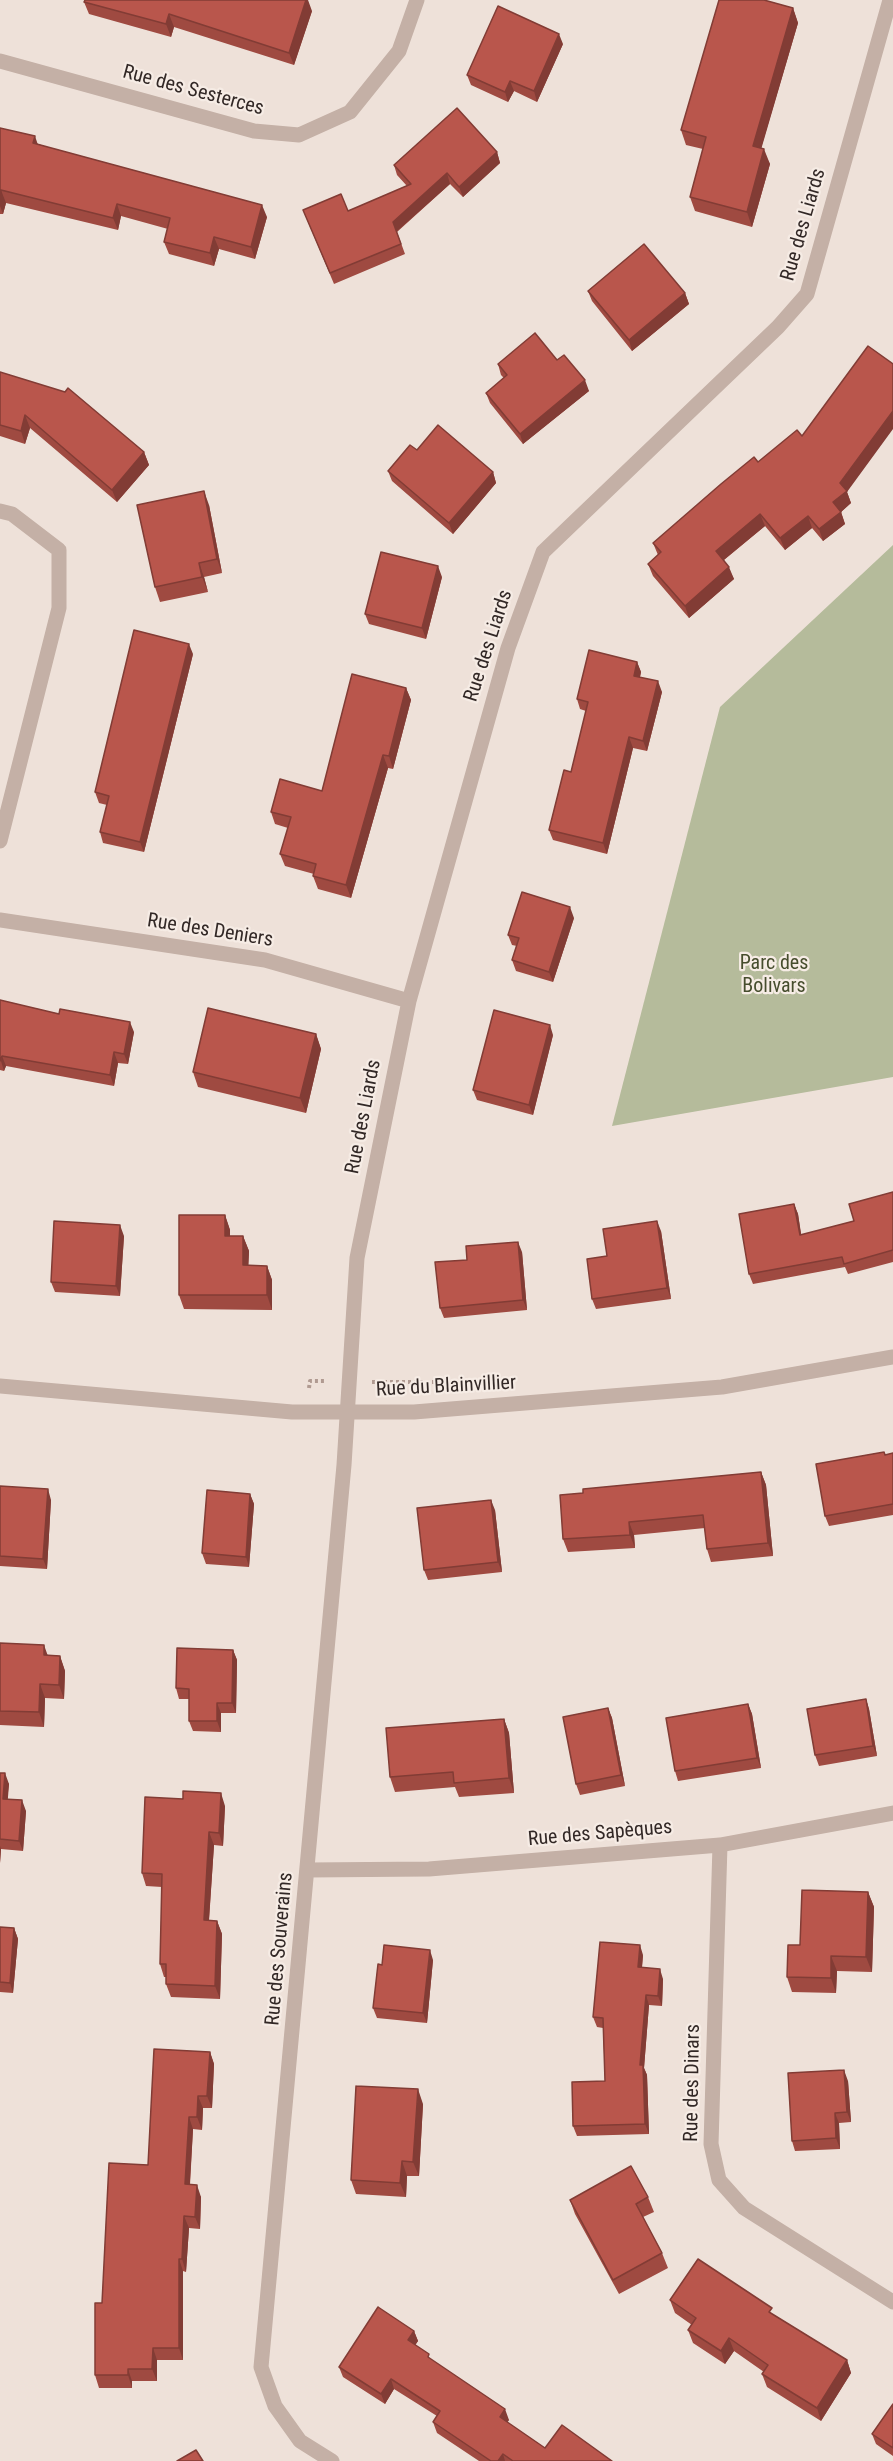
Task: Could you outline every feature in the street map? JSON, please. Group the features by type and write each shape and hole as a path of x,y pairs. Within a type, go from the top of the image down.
{"street":[{"name":"Rue des Sesterces","path":"0,61 254,131 299,135 350,112 399,51 417,0"},
{"name":"Rue des Liards","path":"348,1412 357,1257 409,1001 508,648 543,552 778,327 807,294 890,0"},
{"path":"0,511 12,514 59,550 59,608 0,841"},
{"name":"Rue des Deniers","path":"0,920 265,960 409,1001"},
{"name":"Rue du Blainvillier","path":"0,1386 292,1412 414,1412 722,1387 893,1357"},
{"name":"Rue des Souverains","path":"332,2461 300,2441 275,2406 261,2367 348,1412"},
{"name":"Rue des Sapèques","path":"308,1870 429,1869 720,1845 893,1813"},
{"name":"Rue des Dinars","path":"720,1845 711,2144 719,2180 744,2208 893,2302"}],"path":[{"name":"Rue du Blainvillier","path":"398,1382 444,1382"}],"green space":[{"name":"Parc des Bolivars","path":"893,545 893,1077 612,1126 720,707"}],"building":[{"path":"85,0 306,0 289,53 169,14 166,24 84,2"},
{"path":"719,0 764,0 793,8 753,146 764,149 747,212 690,197 706,137 681,130"},
{"path":"498,6 559,34 534,91 510,81 505,92 467,75"},
{"path":"457,108 497,152 459,187 447,173 393,222 401,244 330,273 303,210 341,194 348,211 411,184 394,165"},
{"path":"0,128 35,136 33,143 262,205 251,247 214,237 210,253 164,242 170,218 117,204 113,218 1,190 0,195"},
{"path":"644,244 685,293 629,340 588,291"},
{"path":"535,333 557,360 564,355 585,380 520,434 486,393 507,375 498,364"},
{"path":"868,346 893,364 893,411 840,483 847,491 833,502 841,512 819,529 808,516 780,538 760,514 716,551 729,567 685,606 648,564 661,552 653,543 754,457 758,462 797,430 802,436"},
{"path":"0,372 65,392 68,388 144,452 112,490 25,415 21,431 0,425"},
{"path":"438,425 493,472 449,523 388,471 410,445 417,450"},
{"path":"204,491 217,559 199,563 202,577 155,587 137,505"},
{"path":"381,552 438,566 422,628 365,614"},
{"path":"134,630 189,644 140,842 100,832 109,796 95,792"},
{"path":"589,650 637,662 634,676 658,681 643,741 629,737 603,843 549,830 564,770 571,772 588,702 577,699"},
{"path":"352,674 406,688 389,756 383,755 346,885 313,876 316,864 280,854 291,817 271,812 280,779 322,791"},
{"path":"522,892 570,907 549,972 512,960 519,938 508,935"},
{"path":"0,1000 59,1014 60,1009 130,1022 124,1054 114,1052 110,1075 2,1056 0,1061"},
{"path":"208,1008 316,1034 300,1098 193,1072"},
{"path":"494,1010 550,1025 529,1105 473,1090"},
{"path":"893,1192 893,1250 844,1264 842,1257 749,1274 739,1214 794,1204 800,1235 854,1221 849,1204"},
{"path":"179,1215 225,1215 225,1236 243,1236 243,1265 267,1266 267,1295 179,1295"},
{"path":"54,1221 120,1225 116,1286 51,1282"},
{"path":"657,1221 667,1288 592,1299 587,1259 607,1256 603,1229"},
{"path":"518,1242 523,1300 440,1308 435,1262 467,1260 466,1246"},
{"path":"884,1452 885,1455 893,1453 893,1504 825,1516 816,1464"},
{"path":"761,1472 768,1543 707,1549 703,1515 629,1522 630,1535 563,1539 560,1495 583,1493 583,1489"},
{"path":"0,1486 48,1489 43,1559 0,1556"},
{"path":"207,1490 250,1494 246,1557 202,1553"},
{"path":"491,1500 498,1562 424,1570 417,1508"},
{"path":"0,1643 44,1645 44,1655 60,1656 59,1685 40,1684 39,1712 0,1711"},
{"path":"177,1648 233,1650 232,1703 217,1703 217,1721 189,1721 189,1689 176,1688"},
{"path":"866,1699 873,1746 815,1755 807,1709"},
{"path":"748,1704 757,1758 675,1771 666,1718"},
{"path":"608,1708 621,1775 576,1784 563,1717"},
{"path":"504,1719 509,1778 454,1783 453,1772 390,1777 386,1728"},
{"path":"0,1773 5,1773 3,1799 22,1800 19,1841 0,1839"},
{"path":"183,1791 221,1793 219,1833 209,1832 204,1920 217,1921 215,1986 166,1984 166,1964 160,1964 162,1874 142,1873 145,1797 183,1799"},
{"path":"802,1890 868,1892 866,1957 831,1956 831,1978 787,1977 788,1945 800,1945"},
{"path":"0,1927 14,1928 10,1983 0,1982"},
{"path":"600,1942 640,1945 638,1967 660,1969 658,1996 646,1995 640,2065 643,2065 645,2124 573,2126 572,2082 605,2081 603,2018 593,2017"},
{"path":"384,1945 430,1950 423,2013 373,2008 378,1964 382,1965"},
{"path":"154,2049 210,2052 207,2096 198,2096 197,2117 189,2117 185,2184 197,2185 195,2217 184,2216 182,2259 179,2259 179,2348 153,2348 152,2369 128,2369 128,2375 95,2375 95,2303 102,2303 109,2163 148,2165"},
{"path":"844,2070 847,2112 835,2113 836,2138 792,2141 788,2073"},
{"path":"356,2086 418,2089 413,2162 402,2161 400,2183 351,2180"},
{"path":"631,2166 648,2197 636,2204 662,2253 613,2280 570,2200"},
{"path":"698,2259 772,2308 769,2312 847,2360 817,2408 762,2374 768,2365 729,2338 721,2351 688,2330 696,2318 670,2300"},
{"path":"378,2307 414,2331 408,2340 429,2354 428,2357 505,2409 500,2417 545,2448 562,2425 612,2461 513,2461 503,2454 498,2461 491,2461 433,2422 440,2411 391,2379 381,2394 339,2367"},
{"path":"893,2404 893,2448 872,2434"},
{"path":"196,2450 203,2461 177,2461"}]}
